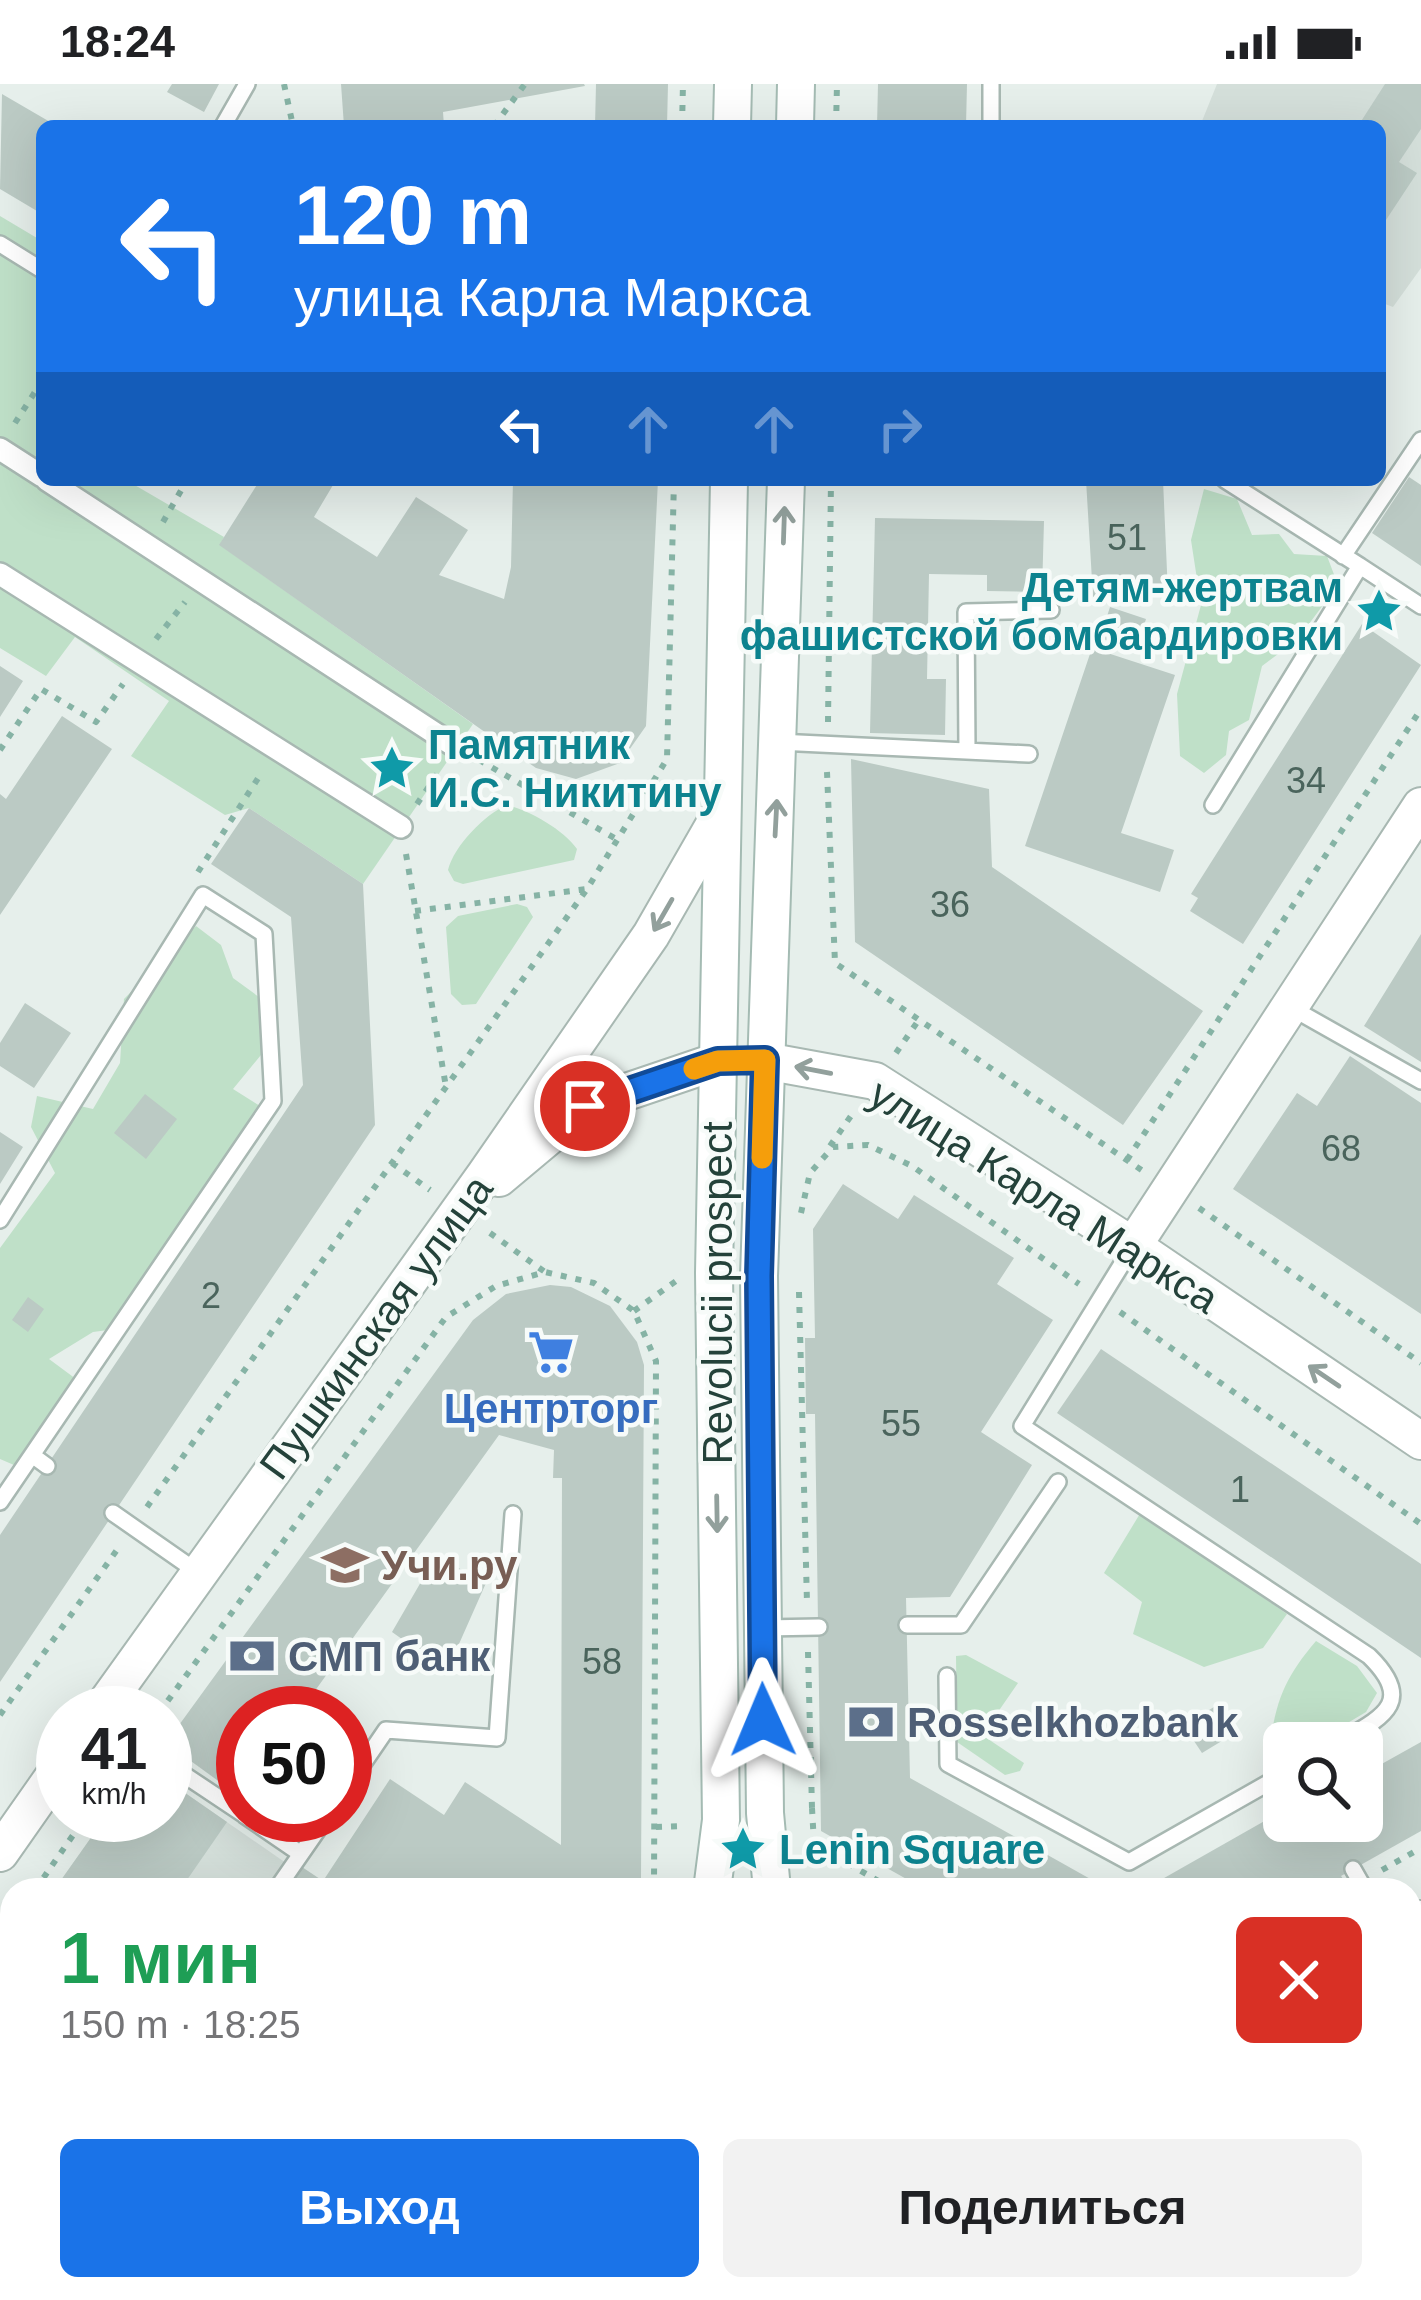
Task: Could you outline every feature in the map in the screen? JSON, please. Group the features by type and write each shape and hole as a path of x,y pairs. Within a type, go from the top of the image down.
{"main road":[{"path":"732,120 733,84"},
{"path":"795,120 796,84"},
{"name":"Revolucii prospect","path":"714,1878 721,1820 714,1273 729,486"},
{"name":"Revolucii prospect","path":"771,1878 761,1628 759,1276 786,486"},
{"path":"1133,1246 1421,806"},
{"name":"Пушкинская улица","path":"118,1686 460,1211 651,935 721,813"},
{"name":"улица Карла Маркса","path":"460,1211 585,1106 718,1061 765,1060 875,1082 1133,1246 1421,1441"},
{"path":"0,1852 36,1801"}],"street":[{"path":"5,440 36,469"},
{"path":"57,486 456,747"},
{"path":"0,574 401,827"}],"lane":[{"path":"226,120 247,84"},
{"path":"991,84 991,120"},
{"path":"0,244 36,266"},
{"path":"1343,556 1421,440"},
{"path":"1235,486 1421,606"},
{"path":"1213,805 1360,566"},
{"path":"968,751 966,612 1052,610"},
{"path":"778,742 1029,754"},
{"path":"0,1220 203,895 264,934 272,1101 0,1502"},
{"path":"1290,1007 1421,1081"},
{"path":"1133,1246 1022,1426 1353,1645 1389,1676 1392,1699 1383,1717 1374,1722"},
{"path":"32,1455 47,1466"},
{"path":"907,1625 961,1625 1058,1482"},
{"path":"113,1513 199,1574"},
{"path":"372,1750 386,1730 497,1738 513,1514"},
{"path":"761,1628 813,1628"},
{"path":"947,1676 948,1764 1129,1862 1263,1786"},
{"path":"284,1842 301,1853"},
{"path":"284,1878 309,1842"},
{"path":"1353,1869 1358,1878"}],"path":[{"path":"284,84 292,120"},
{"path":"498,120 525,84"},
{"path":"682,120 683,84"},
{"path":"836,120 837,84"},
{"path":"5,440 36,391"},
{"path":"148,546 184,486"},
{"path":"0,1715 587,889 668,759 674,486"},
{"path":"831,486 827,744 835,962 1127,1160 1421,709"},
{"path":"0,750 41,689 96,722"},
{"path":"446,1087 401,827 456,747 618,840"},
{"path":"191,882 277,749"},
{"path":"416,910 587,889"},
{"path":"800,1232 810,1173 832,1147 868,1144 912,1166 1421,1524"},
{"path":"1200,1209 1421,1363"},
{"path":"799,1274 813,1628 814,1844 873,1878"},
{"path":"634,1311 684,1275"},
{"path":"798,1808 812,1808"},
{"path":"654,1878 656,1827 689,1825"},
{"path":"43,1878 68,1842"}],"shaded area":[{"path":"1217,84 1421,84 1421,268 1393,307 1386,304 1386,120 1202,120"},
{"path":"192,1798 216,1814 216,1842 256,1842 299,1872 295,1878 62,1878 88,1842 192,1842"}],"green space":[{"path":"0,216 36,237 36,486 136,486 224,537 220,545 473,724 363,884 249,808 225,815 131,756 169,701 75,637 46,676 0,648"},
{"path":"1204,489 1237,499 1252,535 1279,534 1294,554 1327,556 1338,585 1297,640 1262,666 1249,720 1229,731 1226,755 1204,773 1180,756 1177,694 1201,605 1191,540"},
{"path":"507,805 564,835 577,849 574,860 463,884 454,881 448,870 457,851 480,823"},
{"path":"517,904 527,907 533,917 476,1004 462,1005 451,994 446,927 458,916"},
{"path":"196,926 221,945 233,978 263,1000 274,1039 233,1089 260,1106 216,1191 123,1328 93,1332 49,1359 76,1379 28,1471 0,1459 0,1248 55,1173 31,1127 37,1096 93,1109 120,1063 124,999"},
{"path":"1141,1512 1287,1614 1263,1648 1204,1667 1133,1634 1142,1602 1104,1573"},
{"path":"1316,1641 1357,1666 1377,1693 1366,1712 1349,1722 1275,1722 1291,1675"},
{"path":"966,1655 1018,1683 982,1735 1024,1763 1020,1771 1005,1775 957,1742 956,1656"}],"building":[{"path":"172,84 219,84 204,112 167,92"},
{"path":"341,84 585,86 443,112 444,120 344,120"},
{"path":"596,84 668,84 667,120 595,120"},
{"path":"878,84 967,84 966,120 877,120"},
{"path":"1385,84 1421,84 1421,129 1399,162 1417,173 1386,220 1386,120 1362,120"},
{"path":"2,94 47,120 36,120 36,210 0,189"},
{"path":"1409,477 1421,485 1421,566 1372,533"},
{"path":"256,486 332,486 314,517 377,557 416,497 468,530 439,575 504,599 511,567 513,486 658,486 646,726 620,763 576,779 536,768 219,545"},
{"path":"1086,486 1163,486 1168,594 1093,597"},
{"path":"875,518 1044,521 1042,592 987,591 987,575 929,574 927,679 946,679 945,735 870,733"},
{"path":"1110,607 1146,619 1136,650 1100,638"},
{"path":"1362,624 1421,665 1243,944 1190,911 1198,898 1191,894"},
{"path":"1092,648 1175,675 1121,833 1174,850 1160,892 1025,846"},
{"path":"0,666 23,681 0,717"},
{"path":"62,716 112,749 0,915 0,794 6,799"},
{"path":"851,759 989,789 992,867 1203,1011 1123,1125 855,942"},
{"path":"249,808 363,884 375,1125 0,1682 0,1535 303,1085 291,917 211,864"},
{"path":"1421,934 1421,1062 1364,1026"},
{"path":"25,1003 71,1033 34,1088 0,1066 0,1043"},
{"path":"1350,1056 1421,1103 1421,1314 1233,1189 1297,1093 1317,1106"},
{"path":"145,1094 177,1119 146,1159 114,1133"},
{"path":"0,1132 23,1147 0,1184"},
{"path":"843,1184 898,1219 914,1195 1014,1258 997,1284 1053,1320 981,1432 1032,1465 950,1597 906,1598 910,1778 1089,1878 905,1878 821,1831 815,1414 806,1414 805,1338 815,1338 813,1229"},
{"path":"550,1285 571,1287 610,1306 637,1342 644,1365 641,1878 325,1878 349,1842 372,1842 372,1806 390,1779 444,1815 465,1782 561,1845 562,1478 553,1478 554,1450 499,1435 318,1686 216,1686 216,1779 192,1762 192,1707 473,1320 506,1294"},
{"path":"28,1297 44,1309 28,1332 12,1320"},
{"path":"1101,1349 1421,1564 1421,1658 1057,1413"},
{"path":"453,1565 486,1583 447,1671 392,1632 425,1575"},
{"path":"1217,1705 1235,1733 1202,1753 1184,1726"},
{"path":"1421,1742 1421,1831 1342,1878 1164,1878 1263,1822 1263,1842 1383,1842 1383,1763"},
{"path":"192,1798 216,1814 216,1838 188,1878 62,1878 88,1842 192,1842"},
{"path":"302,1867 318,1878 295,1878"}],"slow traffic":[{"path":"694,1069 718,1061 765,1060 762,1158"}],"place":[{"name":"Детям-жертвам фашистской бомбардировки","path":"1379,611"},
{"name":"Памятник И.С. Никитину","path":"392,768"},
{"name":"Центрторг","path":"551,1352"},
{"name":"Учи.ру","path":"345,1565"},
{"name":"СМП банк","path":"252,1656"},
{"name":"Rosselkhozbank","path":"871,1722"},
{"name":"Lenin Square","path":"743,1849"}],"route":[{"path":"585,1106 718,1061 765,1060 759,1276 763,1720"}]}
